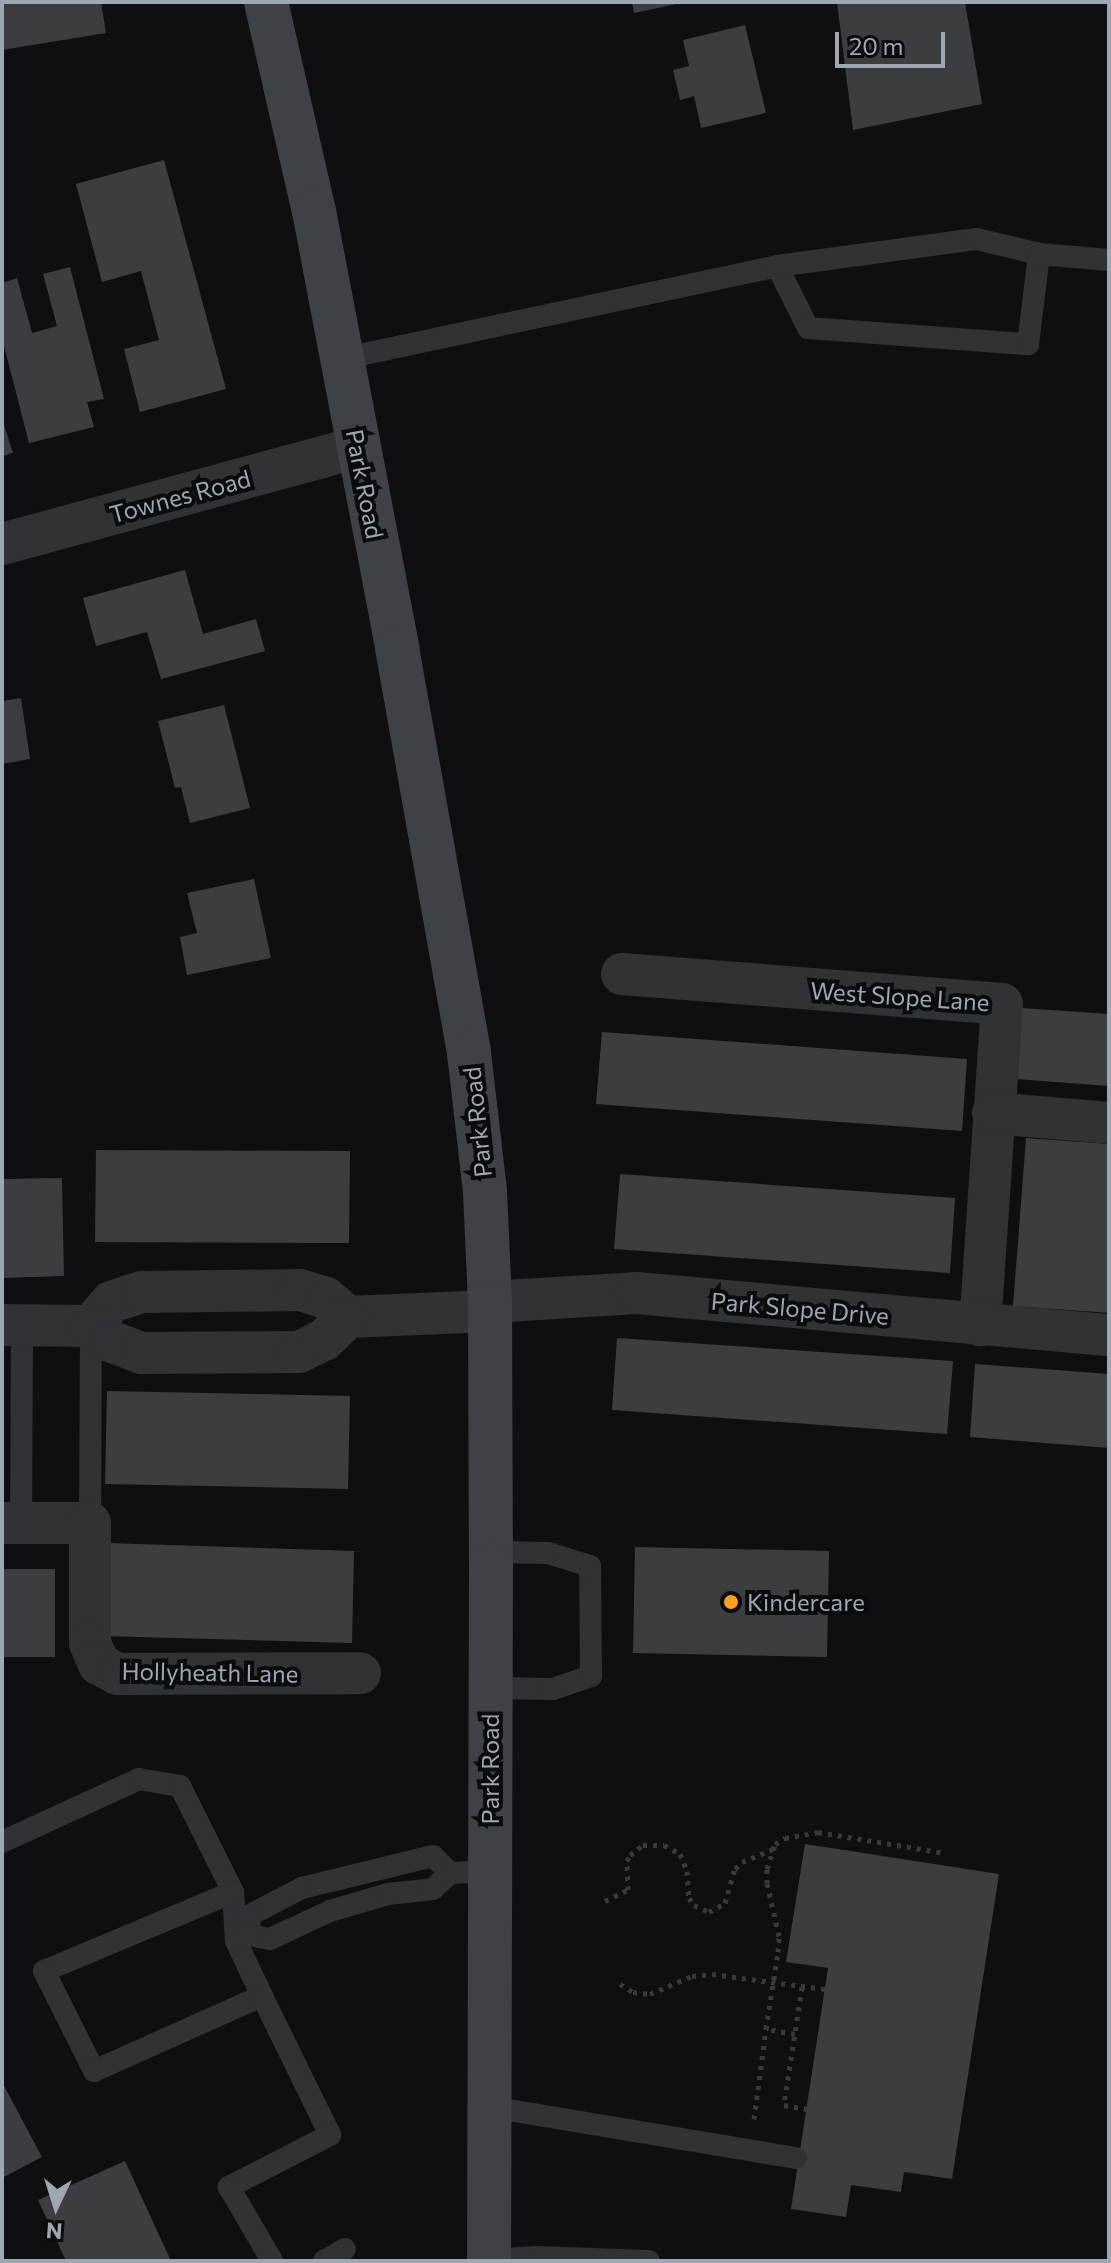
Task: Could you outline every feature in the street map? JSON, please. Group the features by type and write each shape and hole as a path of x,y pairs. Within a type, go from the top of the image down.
{"main road":[{"name":"Park Road","path":"266,2 314,211 358,447 469,1053 485,1192 490,1306 491,1688 470,1872 491,2107 489,2261"}],"street":[{"name":"Townes Road","path":"2,544 358,447"},
{"name":"West Slope Lane","path":"622,974 1002,1004 980,1325"},
{"path":"993,1113 1109,1123"},
{"path":"12,1325 91,1326 110,1341 142,1353 299,1352 324,1340 348,1317 326,1298 300,1290 142,1292 111,1302 91,1326"},
{"name":"Park Slope Drive","path":"348,1317 636,1293 1109,1335"},
{"path":"11,1523 90,1523"},
{"name":"Hollyheath Lane","path":"90,1523 90,1643 99,1664 118,1674 360,1673"}],"lane":[{"path":"341,359 777,266 977,239 1039,254 1109,260"},
{"path":"777,266 808,328 1028,344 1039,254"},
{"path":"11,1523 12,1325"},
{"path":"90,1523 91,1326"},
{"path":"491,1552 548,1553 590,1566 591,1676 553,1689 491,1688"},
{"path":"2,1842 139,1779 180,1786 233,1892 242,1938 262,1996 330,2135 229,2187 272,2261"},
{"path":"242,1938 250,1915 302,1888 433,1856 470,1872"},
{"path":"242,1938 270,1939 330,1911 388,1894 433,1889 470,1872"},
{"path":"233,1892 44,1971 94,2071 262,1996"},
{"path":"491,2107 796,2158"},
{"path":"324,2261 345,2249"},
{"path":"489,2261 568,2257 649,2261"}],"path":[{"path":"605,1901 628,1890 627,1861 643,1845 664,1845 680,1854 687,1871 689,1898 694,1905 709,1912 725,1903 735,1869 742,1862 773,1849 785,1838 818,1832 945,1853"},
{"path":"754,2119 779,1936 767,1883 773,1849"},
{"path":"620,1984 633,1992 650,1994 701,1975 825,1989"},
{"path":"802,1987 784,2105 807,2109"},
{"path":"766,2029 795,2034"}],"building":[{"path":"2,2 101,2 106,33 2,50"},
{"path":"632,2 680,2 681,3 634,13"},
{"path":"837,2 965,2 982,104 853,130"},
{"path":"745,25 766,113 701,128 694,96 680,100 673,70 689,66 683,40"},
{"path":"164,160 226,389 140,412 124,349 159,340 141,271 102,282 76,184"},
{"path":"70,267 104,399 87,402 94,427 29,443 2,338 2,283 17,278 32,333 57,326 43,274"},
{"path":"2,419 13,453 2,456"},
{"path":"185,570 203,634 256,619 265,651 161,679 147,632 96,646 83,598"},
{"path":"21,698 30,759 2,764 2,701"},
{"path":"224,705 250,808 190,823 181,787 175,788 158,721"},
{"path":"254,879 271,958 187,975 180,937 197,933 187,893"},
{"path":"1022,1008 1109,1014 1109,1086 1016,1079"},
{"path":"602,1032 967,1059 962,1131 596,1104"},
{"path":"1026,1138 1109,1144 1109,1313 1013,1306"},
{"path":"96,1150 350,1151 349,1243 95,1242"},
{"path":"620,1174 955,1198 950,1273 614,1249"},
{"path":"62,1178 64,1276 2,1278 2,1179"},
{"path":"617,1338 953,1361 947,1434 612,1410"},
{"path":"975,1364 1109,1374 1109,1448 970,1437"},
{"path":"107,1391 350,1396 348,1489 105,1484"},
{"path":"107,1543 354,1551 352,1643 104,1636"},
{"name":"Kindercare","path":"635,1547 829,1551 827,1657 633,1653"},
{"path":"2,1569 55,1569 55,1657 2,1657"},
{"path":"805,1844 999,1874 952,2179 904,2172 901,2192 851,2185 846,2217 791,2209 828,1968 786,1962"},
{"path":"2,2082 42,2157 2,2178"},
{"path":"125,2161 171,2261 66,2261 38,2200"}],"place":[{"name":"Kindercare","path":"731,1602"}]}
